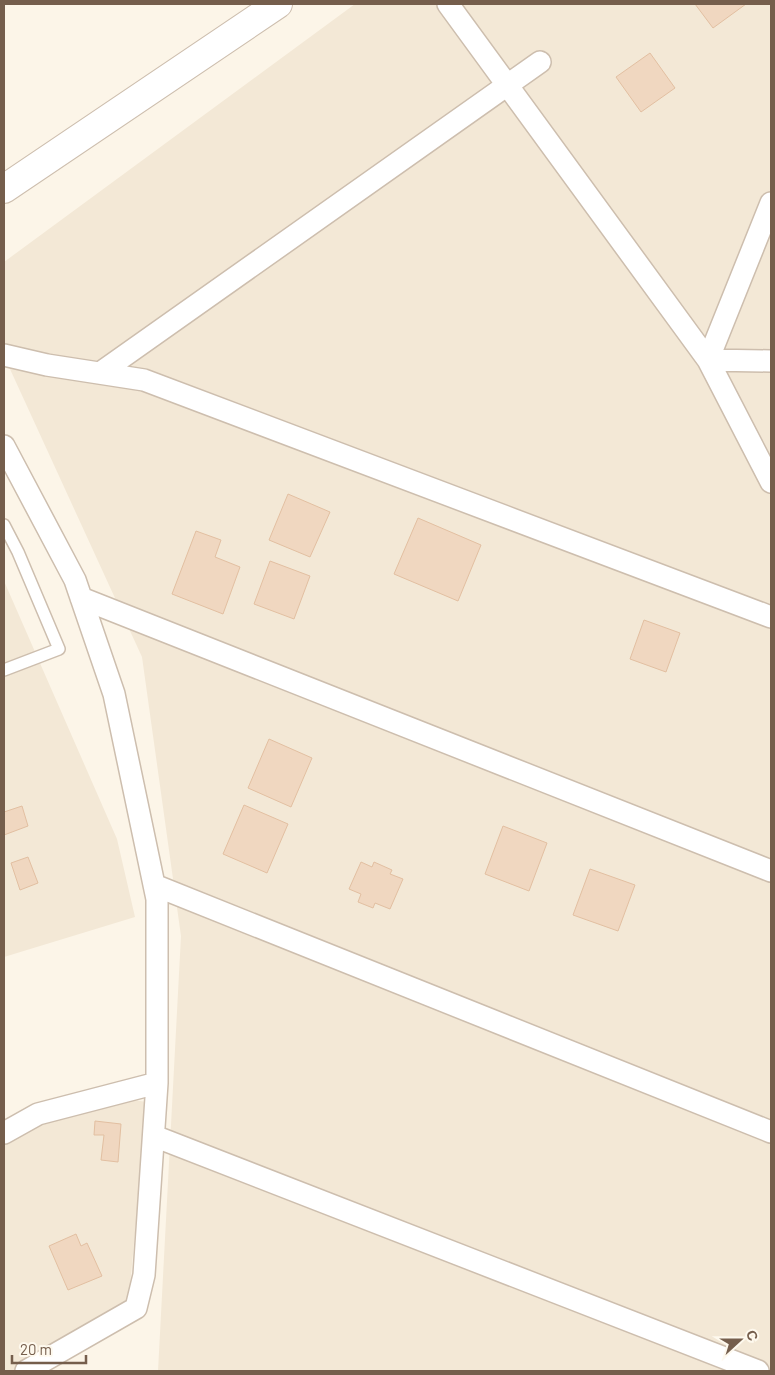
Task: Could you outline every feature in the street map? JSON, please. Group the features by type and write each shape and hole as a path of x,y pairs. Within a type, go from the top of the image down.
{"street":[{"path":"4,189 278,4"},
{"path":"448,4 708,360 771,482"},
{"path":"100,373 540,62"},
{"path":"708,360 771,203"},
{"path":"4,355 47,365 144,380 771,617"},
{"path":"708,360 771,361"},
{"path":"4,446 74,580 114,694 157,899 157,1083 144,1275 136,1308 26,1371"},
{"path":"81,598 771,871"},
{"path":"154,885 771,1132"},
{"path":"4,1133 38,1114 157,1083"},
{"path":"154,1136 758,1371"}],"lane":[{"path":"4,525 18,552 59,649 4,670"}],"shaded area":[{"path":"355,4 771,4 771,1371 158,1371 181,936 142,657 4,356 4,262"},
{"path":"4,581 117,839 135,917 4,957"},
{"path":"126,1099 147,1102 128,1308 34,1371 4,1371 4,1138 37,1119"}],"building":[{"path":"695,4 746,4 713,28"},
{"path":"650,53 675,88 641,112 616,77"},
{"path":"288,494 330,512 310,557 269,540"},
{"path":"418,518 481,545 458,601 394,574"},
{"path":"196,531 221,540 215,557 240,567 223,614 172,594"},
{"path":"270,561 310,576 294,619 254,604"},
{"path":"644,620 680,633 666,672 630,659"},
{"path":"269,739 312,758 291,807 248,788"},
{"path":"244,805 288,824 267,873 223,854"},
{"path":"22,806 28,826 4,835 4,812"},
{"path":"503,826 547,843 529,891 485,874"},
{"path":"28,857 38,883 20,890 11,863"},
{"path":"361,862 372,867 374,862 392,870 390,874 403,879 390,909 375,903 373,908 358,902 361,894 349,889"},
{"path":"590,869 635,885 618,931 573,915"},
{"path":"95,1121 121,1124 118,1162 101,1160 104,1135 94,1135"},
{"path":"76,1234 81,1246 87,1243 102,1276 68,1290 49,1246"}]}
